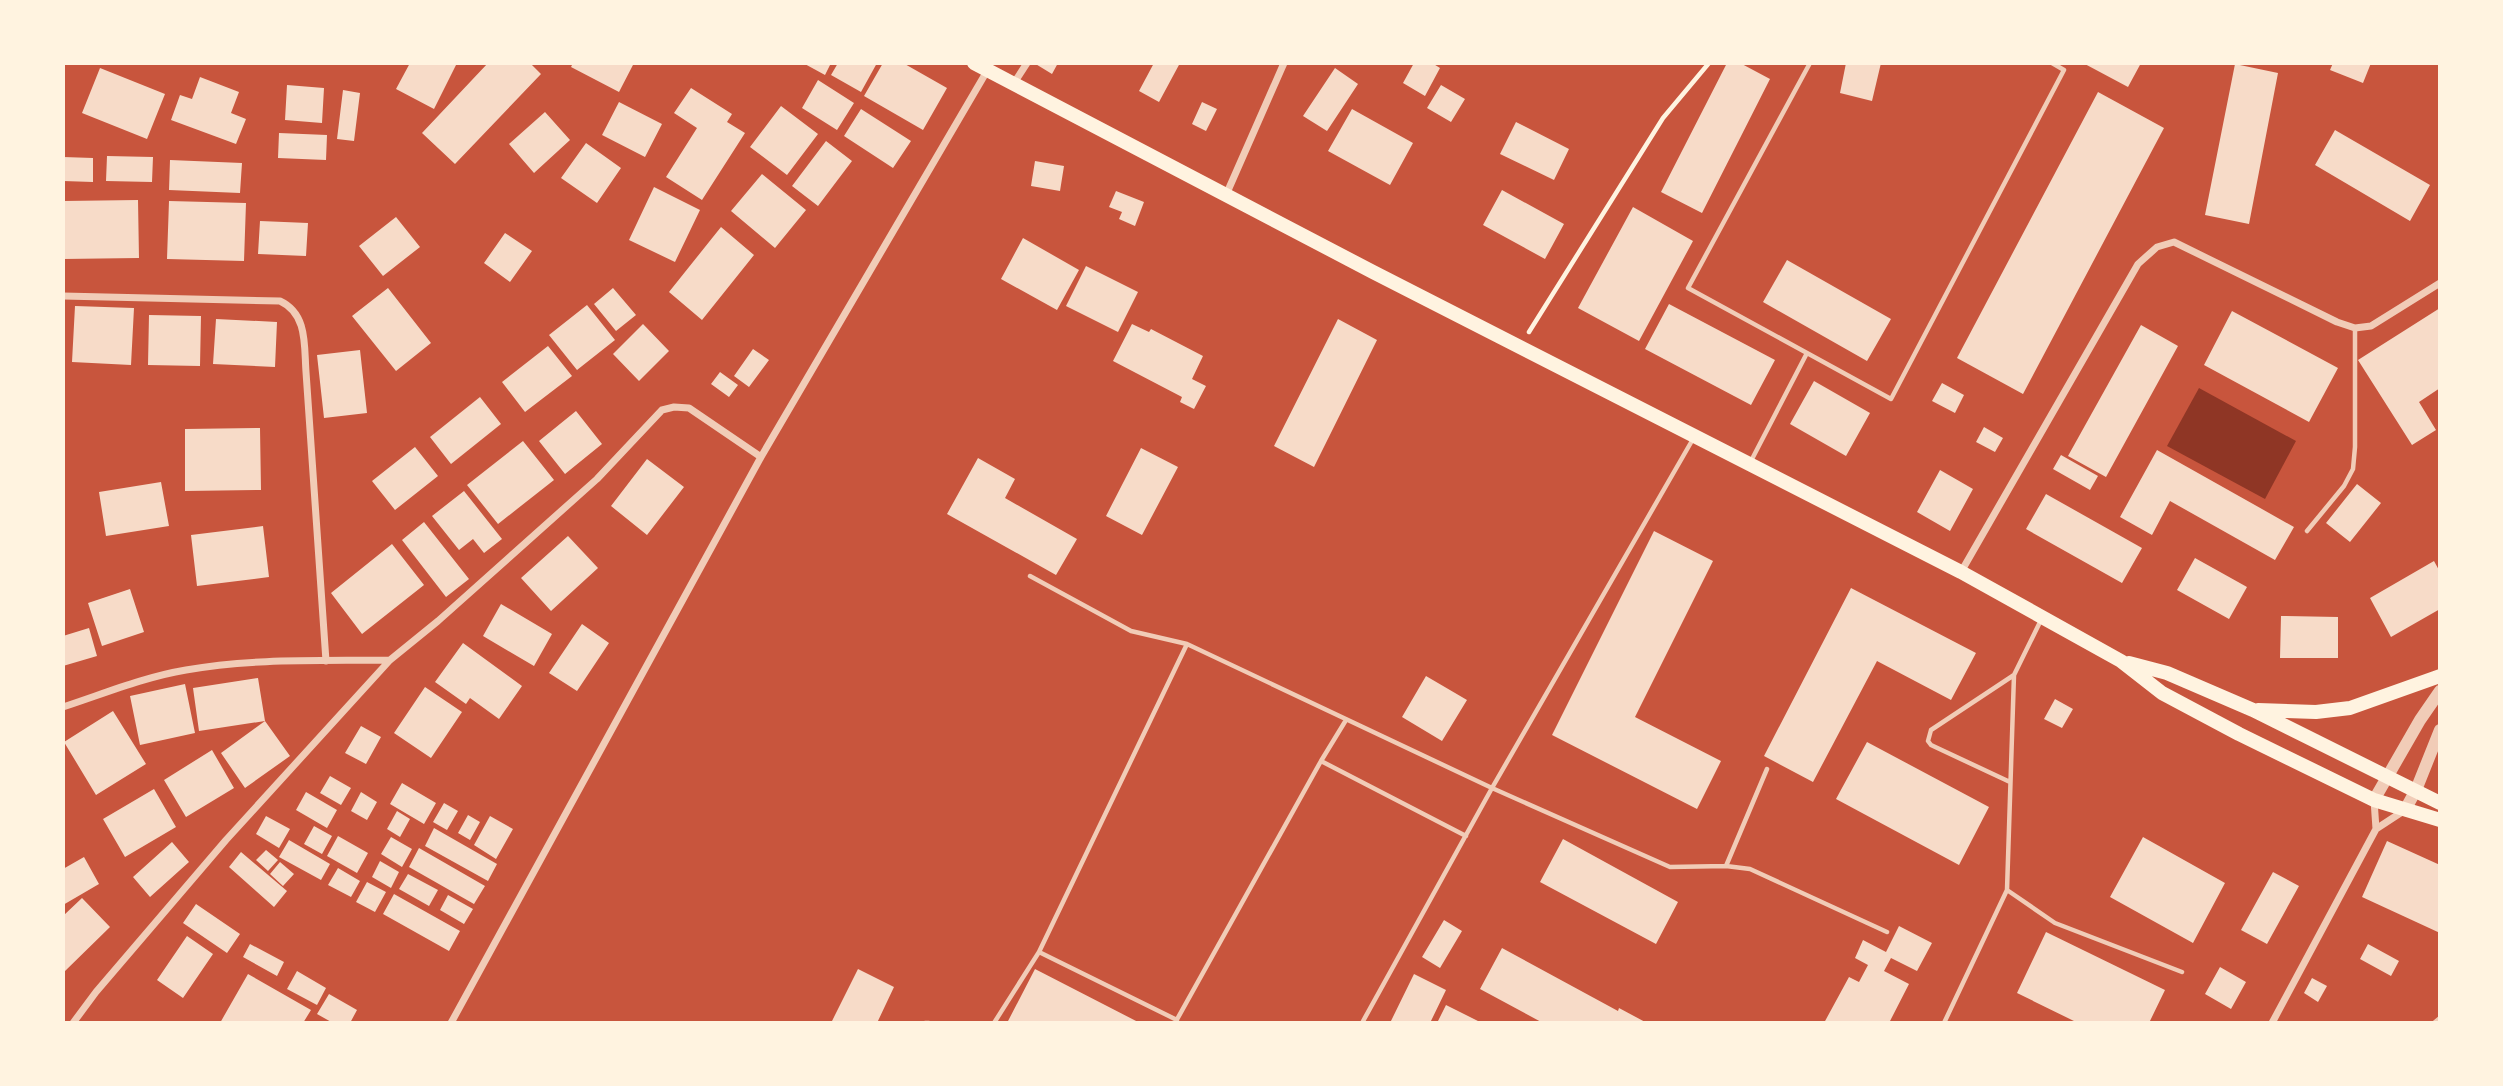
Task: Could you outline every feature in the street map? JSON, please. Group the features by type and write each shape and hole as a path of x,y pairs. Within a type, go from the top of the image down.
{"main road":[{"path":"974,63 1519,347 1961,572 2121,660 2162,693 2239,734 2374,800 2440,820"},
{"path":"2121,660 2167,673 2253,710 2440,803"},
{"path":"2253,710 2316,712 2350,708 2440,676"}],"street":[{"path":"1014,85 1027,63"},
{"path":"1225,195 1284,63"},
{"path":"451,1023 761,457 987,71"},
{"path":"1961,572 2138,264 2157,247 2174,243 2337,322 2355,328 2371,326 2440,283"},
{"path":"63,296 280,301 298,314 303,332 326,661"},
{"path":"74,1023 96,992 226,840 390,660 438,621 597,479 662,410 674,407 689,408 761,457"},
{"path":"63,708 141,681 184,670 254,663 390,660"},
{"path":"2376,829 2374,800 2440,691"},
{"path":"2272,1023 2376,829 2405,810 2440,730"}],"lane":[{"path":"1810,63 1688,288 1891,399 2064,70 2052,63"},
{"path":"2307,531 2344,486 2353,469 2355,328"},
{"path":"1749,465 1807,353"},
{"path":"1362,1023 1492,789 1694,437"},
{"path":"1030,576 1131,631 1187,645 1492,789 1670,867 1726,866 1750,869 1887,932"},
{"path":"1944,1023 2007,890 2014,675 2042,617"},
{"path":"994,1023 1039,953 1187,645"},
{"path":"2010,782 1931,745 1928,735 1931,730 2014,675"},
{"path":"1039,953 1176,1021 1346,720"},
{"path":"1321,761 1466,836"},
{"path":"1726,866 1767,769"},
{"path":"2007,890 2055,923 2182,972"},
{"path":"2434,1023 2440,1018"}],"path":[{"path":"1519,347 1663,118 1710,63"}],"shaded area":[{"path":"2199,388 2296,441 2265,499 2167,446"}],"building":[{"path":"410,63 457,63 434,109 396,89"},
{"path":"488,63 530,63 541,74 455,164 422,133"},
{"path":"573,63 634,63 619,92 571,67"},
{"path":"803,63 831,63 825,75"},
{"path":"838,63 877,63 861,92 831,75"},
{"path":"883,63 903,63 947,88 923,130 864,96"},
{"path":"1034,63 1058,63 1052,74"},
{"path":"1154,63 1180,63 1159,102 1139,91"},
{"path":"1414,63 1432,63 1440,68 1425,96 1403,83"},
{"path":"1727,63 1740,63 1770,79 1702,213 1661,192"},
{"path":"1846,63 1881,63 1872,101 1840,93"},
{"path":"2083,63 2141,63 2128,87"},
{"path":"2333,63 2371,63 2363,83 2330,70"},
{"path":"2235,64 2278,73 2249,224 2205,215"},
{"path":"100,68 165,94 147,139 82,113"},
{"path":"1335,68 1358,84 1327,131 1303,116"},
{"path":"200,77 239,92 231,113 246,119 236,144 171,120 180,95 192,99"},
{"path":"818,80 854,103 837,130 802,108"},
{"path":"287,85 324,88 322,123 285,120"},
{"path":"1441,85 1465,99 1451,122 1427,108"},
{"path":"691,88 732,114 727,122 745,133 702,200 666,177 697,128 674,113"},
{"path":"343,90 360,93 354,141 337,139"},
{"path":"2098,92 2164,128 2023,394 1957,358"},
{"path":"619,102 662,124 645,157 602,135"},
{"path":"1202,102 1217,109 1206,131 1192,124"},
{"path":"781,106 818,134 787,175 750,147"},
{"path":"861,109 911,141 893,168 844,136"},
{"path":"1352,109 1413,143 1390,185 1328,151"},
{"path":"545,112 570,140 534,173 509,144"},
{"path":"1516,122 1569,149 1554,180 1500,154"},
{"path":"2335,130 2430,185 2410,221 2315,165"},
{"path":"279,133 327,135 326,160 278,158"},
{"path":"826,141 852,161 818,206 792,186"},
{"path":"586,143 621,168 597,203 561,178"},
{"path":"107,156 153,157 152,182 106,181"},
{"path":"63,157 93,158 93,182 63,181"},
{"path":"170,160 242,163 240,193 169,190"},
{"path":"1035,161 1064,166 1060,191 1031,186"},
{"path":"762,174 806,210 775,248 731,211"},
{"path":"654,187 700,210 675,262 629,240"},
{"path":"1502,190 1564,224 1545,259 1483,225"},
{"path":"1116,191 1144,202 1135,226 1119,219 1122,212 1109,207"},
{"path":"138,200 139,258 63,259 63,201"},
{"path":"169,201 246,203 244,261 167,259"},
{"path":"1633,207 1693,241 1639,341 1578,308"},
{"path":"396,217 420,247 383,276 359,246"},
{"path":"260,221 308,223 306,256 258,254"},
{"path":"721,227 754,255 702,320 669,292"},
{"path":"505,233 532,251 510,282 484,263"},
{"path":"1023,238 1079,270 1057,310 1001,279"},
{"path":"1787,260 1891,319 1867,361 1763,302"},
{"path":"1086,266 1138,292 1118,332 1066,306"},
{"path":"388,288 431,343 396,371 352,316"},
{"path":"613,288 636,315 616,331 594,304"},
{"path":"1669,304 1775,360 1751,405 1645,349"},
{"path":"587,305 615,340 577,370 549,335"},
{"path":"75,306 134,308 131,365 72,362"},
{"path":"2440,308 2440,388 2419,402 2436,430 2412,445 2358,360"},
{"path":"2232,311 2338,368 2309,422 2204,365"},
{"path":"149,315 201,316 200,366 148,365"},
{"path":"216,319 277,322 275,367 213,364"},
{"path":"1338,319 1377,340 1314,467 1274,446"},
{"path":"643,324 669,351 639,381 613,354"},
{"path":"1132,324 1149,332 1151,329 1203,356 1192,379 1206,386 1194,409 1180,402 1182,397 1113,361"},
{"path":"2141,325 2178,346 2106,477 2068,456"},
{"path":"548,346 572,376 525,412 502,382"},
{"path":"753,349 769,360 749,387 734,376"},
{"path":"360,350 367,413 324,418 317,355"},
{"path":"720,372 738,385 729,397 711,384"},
{"path":"1814,381 1870,413 1846,456 1790,424"},
{"path":"1942,383 1964,395 1955,413 1932,401"},
{"path":"480,397 501,424 451,464 430,437"},
{"path":"576,411 602,444 565,474 539,441"},
{"path":"1984,427 2003,438 1995,452 1976,442"},
{"path":"260,428 261,490 185,491 185,429"},
{"path":"523,441 554,480 498,524 467,485"},
{"path":"415,447 438,476 395,510 372,481"},
{"path":"1141,448 1178,467 1142,535 1106,516"},
{"path":"2157,450 2294,527 2275,560 2170,501 2152,535 2120,517"},
{"path":"2061,455 2098,476 2090,490 2053,469"},
{"path":"978,458 1015,479 1005,498 1077,539 1056,575 947,514"},
{"path":"647,459 684,487 647,535 611,506"},
{"path":"1940,470 1973,489 1950,531 1917,512"},
{"path":"161,482 169,526 106,536 99,492"},
{"path":"2357,484 2381,503 2350,542 2326,523"},
{"path":"464,491 502,539 484,553 473,539 459,550 432,516"},
{"path":"2046,494 2142,548 2122,583 2026,529"},
{"path":"424,522 469,579 446,597 402,540"},
{"path":"263,526 269,577 197,586 191,535"},
{"path":"1654,531 1713,561 1635,717 1721,761 1697,809 1552,735"},
{"path":"568,536 598,568 551,611 521,578"},
{"path":"392,544 424,585 362,634 331,593"},
{"path":"2195,558 2247,587 2229,619 2177,590"},
{"path":"2434,561 2440,572 2440,609 2391,637 2370,598"},
{"path":"1851,588 1976,653 1951,700 1877,661 1813,782 1764,756"},
{"path":"130,589 144,632 102,646 88,603"},
{"path":"501,604 552,634 534,666 483,636"},
{"path":"2281,616 2338,617 2338,658 2280,658"},
{"path":"582,624 609,643 577,691 549,673"},
{"path":"89,628 97,656 63,666 63,636"},
{"path":"463,643 522,686 499,719 470,698 466,704 435,682"},
{"path":"1426,676 1467,700 1442,741 1402,717"},
{"path":"258,678 265,721 199,731 193,688"},
{"path":"185,684 195,733 140,745 130,696"},
{"path":"425,687 462,712 431,758 394,733"},
{"path":"2055,699 2073,709 2062,728 2044,719"},
{"path":"113,711 146,764 96,795 64,742"},
{"path":"265,721 290,756 245,788 221,753"},
{"path":"361,726 381,737 366,764 345,753"},
{"path":"1867,742 1989,807 1959,865 1836,799"},
{"path":"212,750 234,788 186,817 164,780"},
{"path":"330,776 351,788 341,805 320,793"},
{"path":"402,783 436,803 424,824 390,804"},
{"path":"154,789 176,827 125,857 103,819"},
{"path":"306,792 337,810 327,828 296,810"},
{"path":"361,792 377,802 367,820 351,811"},
{"path":"444,803 458,811 447,830 433,822"},
{"path":"397,811 410,819 400,837 387,829"},
{"path":"468,815 480,822 470,840 458,833"},
{"path":"266,816 290,829 279,848 256,834"},
{"path":"490,816 513,829 496,859 474,845"},
{"path":"314,826 332,836 322,854 304,844"},
{"path":"434,828 497,864 488,881 425,846"},
{"path":"338,836 368,853 357,873 327,856"},
{"path":"391,837 412,849 402,867 381,854"},
{"path":"2143,837 2225,883 2193,943 2110,897"},
{"path":"1563,839 1678,902 1656,944 1540,882"},
{"path":"289,840 330,864 321,880 279,857"},
{"path":"2387,841 2440,865 2440,933 2362,897"},
{"path":"172,842 189,862 150,897 133,877"},
{"path":"419,848 485,886 474,904 409,867"},
{"path":"266,850 278,860 268,871 256,860"},
{"path":"241,852 287,891 274,907 229,867"},
{"path":"84,857 99,884 63,905 63,869"},
{"path":"380,861 399,872 391,888 372,877"},
{"path":"280,862 294,874 283,886 270,874"},
{"path":"338,868 360,881 351,897 328,885"},
{"path":"2273,872 2299,886 2267,944 2241,930"},
{"path":"408,874 438,890 429,906 399,889"},
{"path":"367,882 386,892 375,912 356,902"},
{"path":"394,894 460,931 449,951 383,914"},
{"path":"448,895 473,909 464,924 440,910"},
{"path":"82,898 110,927 63,973 63,916"},
{"path":"196,904 240,934 227,953 183,923"},
{"path":"1444,920 1462,931 1440,968 1422,957"},
{"path":"1899,926 1932,943 1917,971 1891,958 1884,971 1909,984 1889,1023 1824,1023 1849,977 1859,982 1868,965 1855,958 1863,940 1886,952"},
{"path":"2046,932 2165,990 2149,1023 2078,1023 2017,993"},
{"path":"187,936 213,954 183,998 157,980"},
{"path":"250,944 284,962 277,976 243,957"},
{"path":"2368,944 2399,961 2391,976 2360,959"},
{"path":"1502,948 1618,1011 1619,1008 1647,1023 1543,1023 1480,989"},
{"path":"2220,967 2246,982 2231,1009 2205,994"},
{"path":"858,969 894,987 877,1023 831,1023"},
{"path":"1035,969 1140,1023 1007,1023"},
{"path":"297,971 326,988 317,1005 287,989"},
{"path":"248,974 311,1010 303,1023 220,1023"},
{"path":"1414,974 1446,990 1430,1023 1390,1023"},
{"path":"2312,978 2327,986 2318,1002 2304,993"},
{"path":"329,994 357,1010 350,1023 333,1023 317,1014"},
{"path":"1446,1005 1482,1023 1437,1023"}]}
